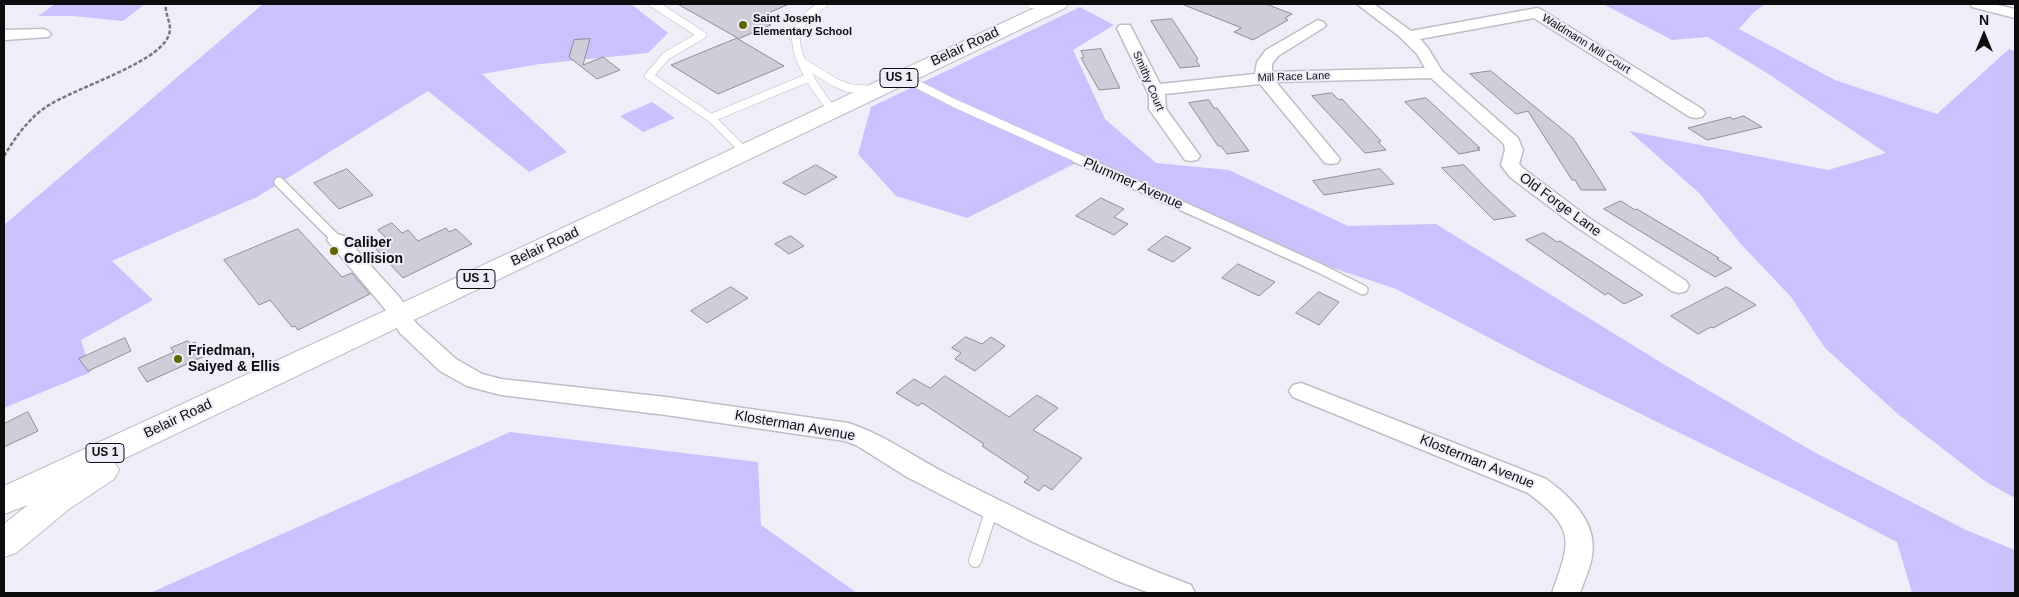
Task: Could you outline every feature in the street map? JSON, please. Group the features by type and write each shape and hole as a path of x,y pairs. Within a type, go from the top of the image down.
{"highway":[{"name":"Belair Road","path":"4,501 1056,4"},
{"path":"4,543 57,500 207,405"}],"street":[{"name":"Old Forge Lane","path":"1364,4 1408,36 1431,62 1435,73 1512,142 1514,150 1510,165 1517,173 1574,217 1678,286"},
{"path":"1977,4 2015,14"},
{"name":"Waldmann Mill Court","path":"1408,36 1537,13 1696,113"},
{"path":"1318,25 1272,53 1266,59 1262,68 1264,78 1331,159"},
{"name":"Smithy Court","path":"1125,28 1154,90 1158,109 1191,156"},
{"path":"4,35 43,34"},
{"name":"Mill Race Lane","path":"1154,90 1264,78 1435,73"},
{"name":"Klosterman Avenue","path":"337,240 393,304 408,328 448,365 475,380 501,387 666,406 848,432 865,439 916,470 1040,533 1126,572 1181,593"},
{"name":"Klosterman Avenue","path":"1301,391 1528,482 1556,500 1570,516 1579,535 1579,554 1566,593"}],"lane":[{"path":"654,4 702,35 666,56 649,76 711,118 745,152"},
{"path":"823,4 807,16 798,29 795,44 813,85 832,110"},
{"path":"1031,4 1056,4"},
{"path":"805,64 834,82 848,88 874,90"},
{"path":"711,118 810,77"},
{"name":"Plummer Avenue","path":"903,77 954,103 1319,268 1363,290"},
{"path":"279,182 337,240"},
{"path":"974,561 992,509"}],"path":[{"path":"4,156 19,133 44,108 64,96 149,57 165,44 172,24 165,7 166,4"}],"shaded area":[{"path":"55,4 145,4 123,21 73,16 38,16"},
{"path":"263,4 631,4 668,33 648,53 540,64 482,74 567,152 529,172 428,91 257,197 112,261 153,300 81,340 91,372 4,408 4,225"},
{"path":"1603,4 1765,4 1753,13 1739,29 1835,80 1937,114 2009,49 2015,51 2015,498 1986,482 1899,415 1825,348 1791,297 1740,243 1699,193 1629,131 1828,170 1886,153 1770,75 1708,37 1672,40"},
{"path":"1080,7 1114,25 1073,50 1105,119 1156,163 1229,170 1348,226 1436,224 1665,365 1814,452 1966,530 2015,550 2015,593 1912,593 1897,542 1796,490 1541,365 1396,289 1330,267 1088,157 967,218 896,196 858,154 871,107"},
{"path":"652,102 675,118 643,132 620,116"},
{"path":"510,432 758,462 761,525 857,593 150,593"}],"building":[{"path":"678,4 789,4 757,18 771,25 738,39 784,66 718,94 671,65 737,38"},
{"path":"1182,4 1266,4 1292,14 1285,18 1288,20 1253,40 1234,32 1241,28"},
{"path":"1172,19 1198,59 1196,60 1200,66 1180,68 1151,21"},
{"path":"590,39 583,65 603,57 620,70 597,79 569,57 574,40"},
{"path":"1101,49 1120,88 1099,90 1081,58 1084,57 1081,51"},
{"path":"1491,71 1573,138 1606,190 1581,190 1575,180 1572,180 1528,111 1516,114 1470,74"},
{"path":"1332,93 1339,100 1342,99 1381,141 1378,142 1386,150 1365,153 1312,96"},
{"path":"1426,98 1480,150 1459,154 1405,102"},
{"path":"1209,100 1249,151 1227,154 1221,146 1218,146 1189,103"},
{"path":"1744,116 1762,127 1707,140 1688,128 1730,117 1733,119"},
{"path":"816,165 837,177 805,195 783,183"},
{"path":"1464,165 1516,216 1494,220 1442,168"},
{"path":"347,169 373,195 339,209 314,183"},
{"path":"1380,169 1394,184 1324,195 1313,181"},
{"path":"1101,198 1124,209 1114,217 1128,224 1114,235 1076,216"},
{"path":"1621,201 1719,258 1717,259 1732,268 1715,277 1604,209"},
{"path":"392,223 402,233 408,230 418,241 446,228 449,232 456,229 472,244 403,278 373,246 388,240 378,230"},
{"path":"298,229 342,277 352,273 370,294 298,330 295,326 292,327 270,300 259,305 224,260"},
{"path":"1544,233 1557,242 1560,241 1643,295 1624,304 1608,293 1605,295 1526,240"},
{"path":"791,236 804,246 789,254 775,244"},
{"path":"1166,236 1191,248 1173,262 1148,250"},
{"path":"1238,264 1275,282 1259,296 1222,278"},
{"path":"731,287 748,298 707,323 691,311"},
{"path":"1727,287 1756,305 1698,334 1671,316"},
{"path":"1319,292 1339,302 1319,325 1296,313"},
{"path":"966,337 982,344 991,337 1005,346 975,371 955,359 961,353 952,348"},
{"path":"125,338 131,351 88,371 79,359"},
{"name":"Friedman, Saiyed & Ellis","path":"188,341 191,344 195,342 205,356 147,382 138,368 174,352 171,348"},
{"path":"945,376 1009,417 1037,395 1058,408 1033,430 1082,458 1052,490 1044,485 1039,491 1024,482 1029,477 982,446 984,444 922,403 918,406 896,393 914,379 930,388"},
{"path":"28,412 38,431 4,447 4,424"}],"place":[{"name":"Saint Joseph Elementary School","path":"743,25"},
{"name":"Caliber Collision","path":"334,251"},
{"name":"Friedman, Saiyed & Ellis","path":"178,359"}]}
